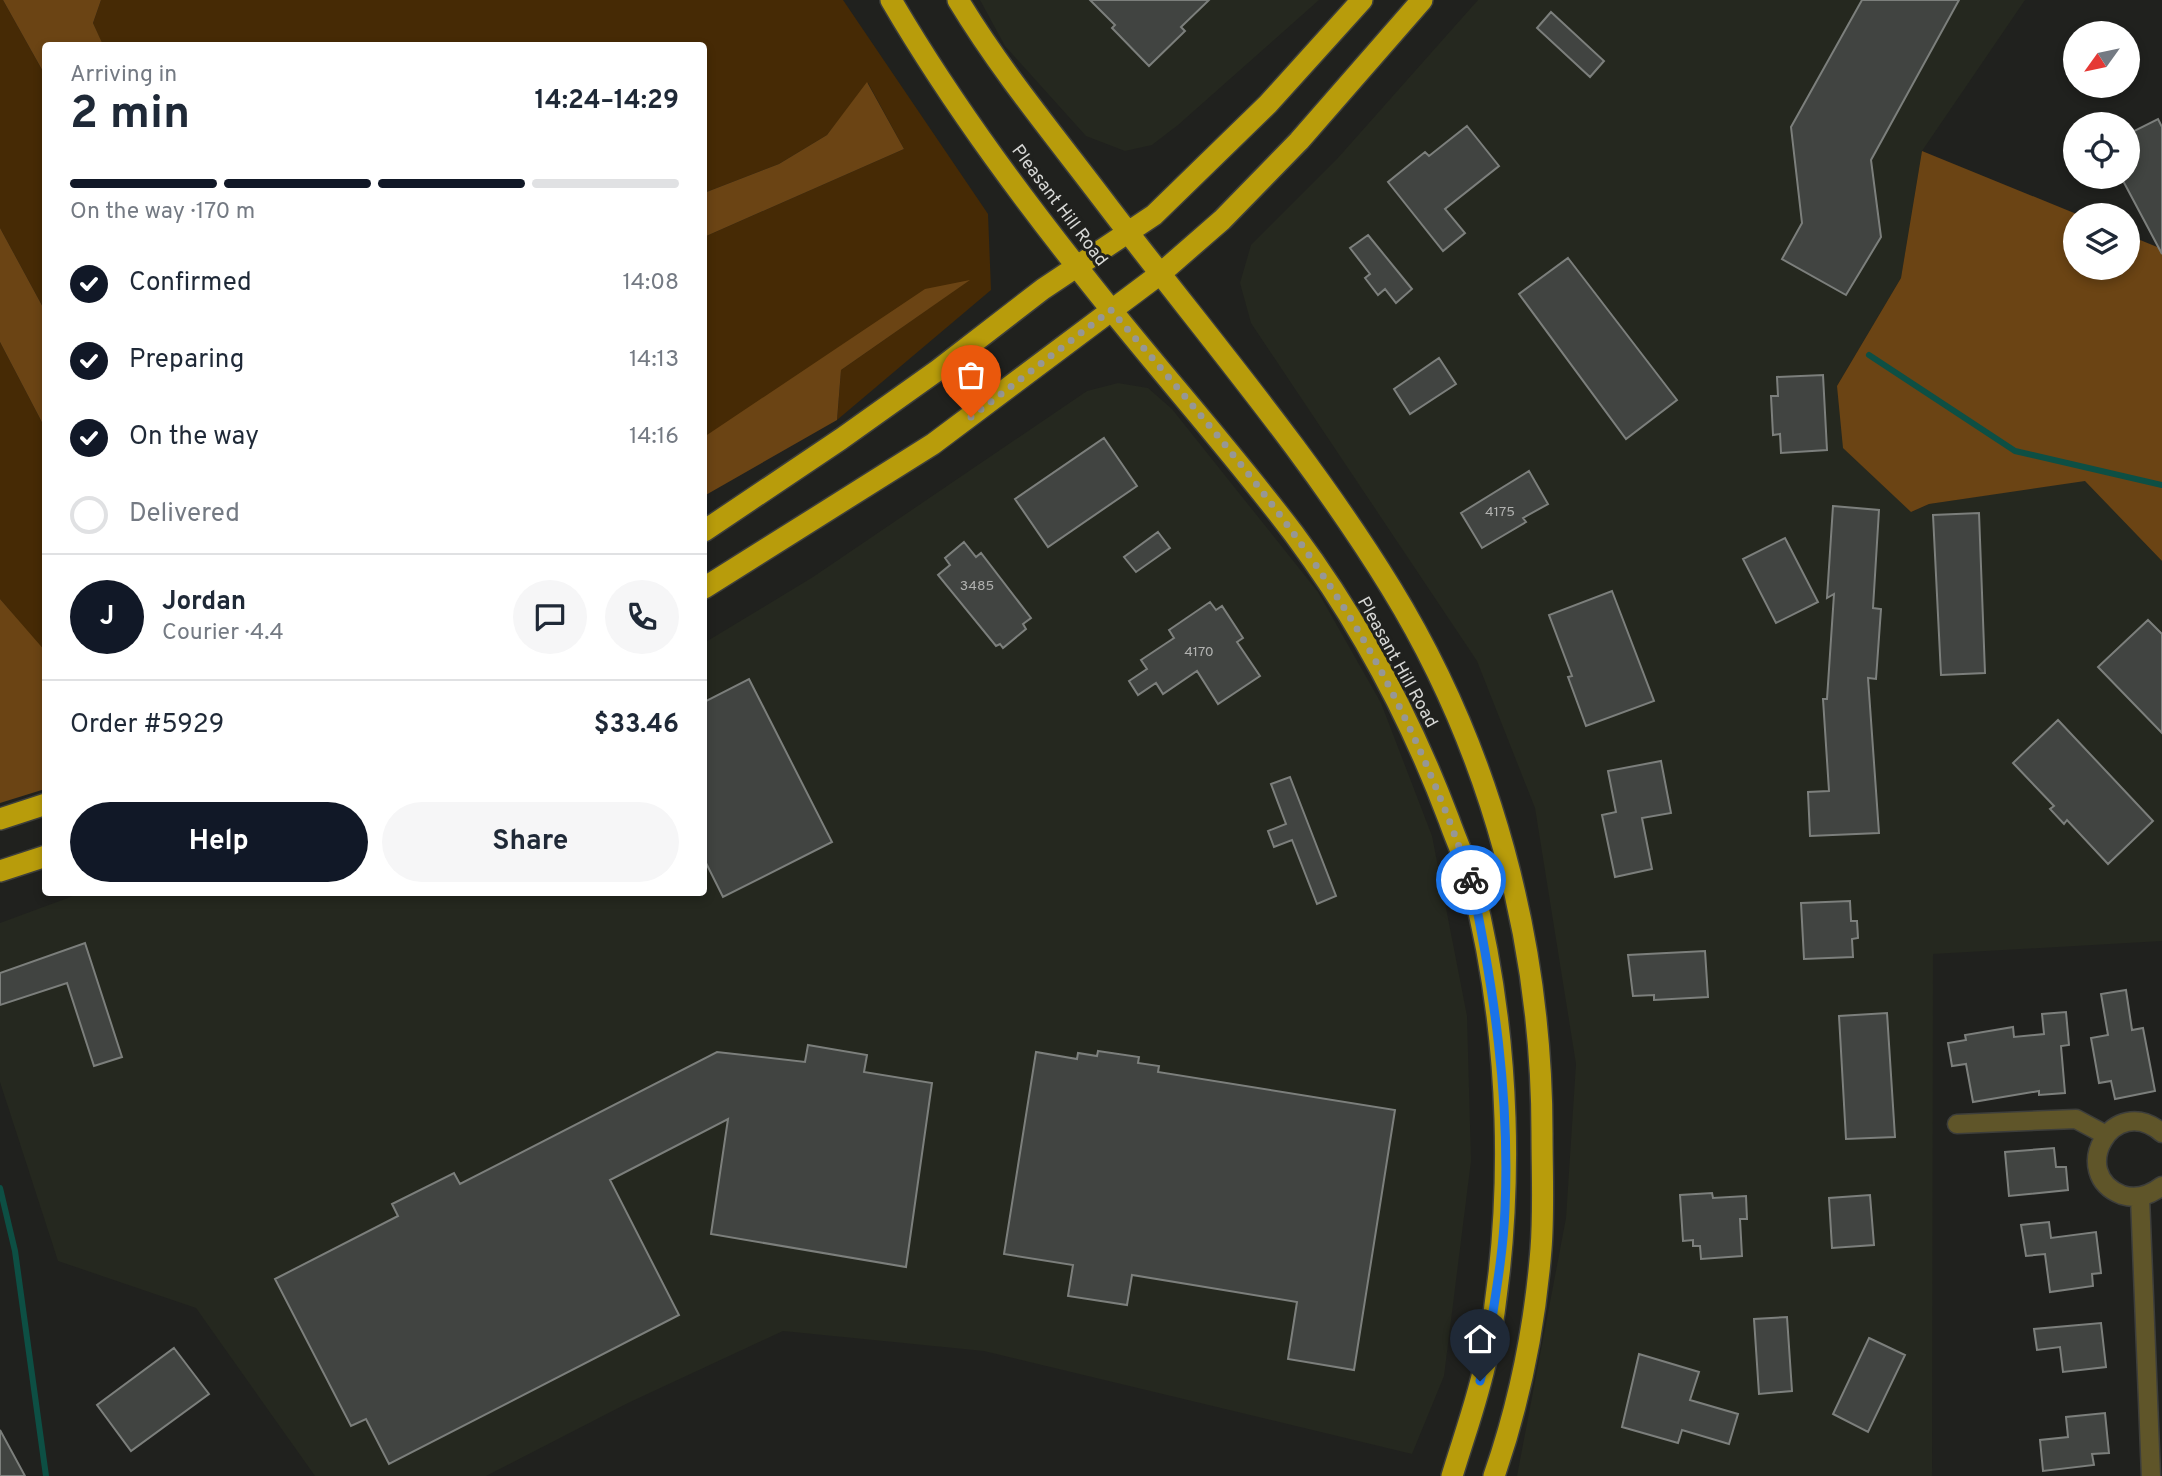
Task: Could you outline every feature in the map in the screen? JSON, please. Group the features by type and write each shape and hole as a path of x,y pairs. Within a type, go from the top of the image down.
{"highway":[{"name":"Pleasant Hill Road","path":"891,0 915,41 1078,267 1296,537 1350,618 1430,768 1471,879 1492,976 1502,1064 1505,1209 1486,1358 1452,1476"},
{"name":"Pleasant Hill Road","path":"958,0 1027,103 1326,491 1391,587 1424,646 1464,729 1504,848 1533,980 1542,1093 1542,1246 1533,1317 1506,1439 1494,1476"},
{"path":"707,529 863,424 1043,289 1154,215 1268,104 1362,0"},
{"path":"707,586 933,444 1160,274 1222,220 1299,141 1422,0"},
{"path":"0,819 42,805"},
{"path":"0,871 42,857"}],"street":[{"path":"1956,1124 2076,1119 2106,1135"},
{"path":"2162,1132 2138,1121 2115,1127 2106,1135 2096,1159 2105,1184 2115,1192 2140,1197 2162,1186"},
{"path":"2140,1197 2151,1476"}],"shaded area":[{"path":"0,0 3,0 42,70 42,305 0,228"},
{"path":"3,0 101,0 93,23 102,42 42,42 42,70"},
{"path":"101,0 843,0 988,214 991,290 837,420 841,370 968,281 707,438 707,236 904,149 868,83 827,135 779,164 707,192 707,42 101,42 93,23"},
{"path":"980,0 1319,0 1178,125 1152,145 1125,151 1086,136 1005,46"},
{"path":"1478,0 2025,0 1922,151 1901,278 1837,386 1911,512 1929,504 2085,480 2162,561 2162,941 1933,954 1932,1476 1517,1476 1566,1218 1576,1064 1535,808 1477,661 1251,323 1240,283 1251,245 1337,159"},
{"path":"867,82 904,149 707,236 707,192 779,164 827,135"},
{"path":"1922,151 2063,208 2063,280 2140,280 2140,240 2162,249 2162,561 2085,481 1929,504 1911,512 1843,448 1837,386 1901,278"},
{"path":"0,228 42,305 42,422 0,342"},
{"path":"970,280 841,370 837,420 707,494 707,435 925,289"},
{"path":"0,342 42,422 42,648 0,599"},
{"path":"1118,383 1148,388 1172,409 1318,592 1381,703 1432,836 1467,1016 1471,1161 1444,1376 1412,1454 984,1351 783,1331 628,1403 486,1476 315,1476 196,1308 58,1261 0,1082 0,923 73,896 707,896 707,641 813,577 1087,391"},
{"path":"0,599 42,647 42,790 0,803"}],"building":[{"path":"1090,0 1209,0 1181,27 1185,31 1149,66 1112,28 1115,25"},
{"path":"1862,0 1959,0 1871,160 1881,237 1846,295 1782,259 1802,223 1791,127"},
{"path":"1551,12 1604,61 1590,77 1537,28"},
{"path":"2158,119 2162,127 2162,254 2140,213 2140,203 2135,203 2127,189 2140,189 2140,128"},
{"path":"1467,126 1499,166 1445,209 1465,233 1443,251 1388,182 1425,152 1429,156"},
{"path":"1368,235 1412,289 1396,303 1385,289 1378,295 1365,278 1370,274 1350,248"},
{"path":"1568,258 1677,400 1626,439 1519,294"},
{"path":"1439,358 1456,384 1410,414 1394,389"},
{"path":"1823,375 1827,450 1781,453 1780,434 1773,435 1771,396 1778,396 1777,377"},
{"path":"1104,438 1137,486 1048,547 1015,499"},
{"path":"1529,471 1548,504 1523,518 1526,522 1482,548 1461,513"},
{"path":"1833,506 1879,510 1873,608 1881,609 1876,679 1868,678 1879,833 1810,836 1808,792 1829,791 1823,699 1827,699 1834,594 1827,598"},
{"path":"1979,513 1985,673 1941,675 1933,515"},
{"path":"1158,532 1170,548 1136,572 1124,557"},
{"path":"1785,538 1818,602 1776,623 1743,559"},
{"path":"964,542 976,557 981,553 1031,618 1023,624 1026,629 1003,648 1000,644 996,646 938,575 950,565 945,558"},
{"path":"1612,591 1654,701 1586,726 1568,677 1572,676 1549,615"},
{"path":"1210,602 1216,610 1222,606 1243,638 1237,642 1260,676 1218,704 1197,671 1163,694 1156,683 1138,695 1129,681 1147,669 1141,660 1174,638 1169,630"},
{"path":"2148,620 2162,634 2162,733 2098,667"},
{"path":"749,679 832,842 723,897 707,865 707,700"},
{"path":"2058,720 2153,821 2108,864 2067,820 2064,824 2050,809 2054,806 2013,763"},
{"path":"1661,761 1671,813 1642,818 1652,869 1615,877 1602,815 1616,812 1608,771"},
{"path":"1290,777 1336,896 1317,904 1292,840 1274,847 1268,831 1286,824 1271,784"},
{"path":"1850,901 1851,921 1857,921 1858,938 1852,939 1853,957 1804,959 1801,903"},
{"path":"85,943 122,1057 94,1066 67,983 0,1005 0,973"},
{"path":"1705,951 1708,997 1654,1000 1654,995 1633,996 1628,955"},
{"path":"2126,990 2132,1030 2143,1028 2155,1091 2115,1099 2111,1081 2099,1083 2091,1038 2108,1035 2101,994"},
{"path":"2066,1012 2069,1045 2061,1046 2065,1093 2039,1095 2039,1091 1973,1102 1966,1064 1952,1066 1948,1043 1966,1040 1965,1035 2013,1027 2014,1037 2044,1034 2042,1014"},
{"path":"1887,1013 1895,1137 1846,1139 1839,1016"},
{"path":"808,1045 867,1055 864,1072 932,1083 906,1267 711,1234 728,1119 610,1180 679,1315 389,1464 366,1419 351,1426 275,1279 398,1216 392,1204 454,1173 460,1184 717,1052 805,1062"},
{"path":"1098,1051 1139,1057 1138,1063 1159,1066 1158,1072 1395,1110 1354,1370 1288,1359 1297,1302 1132,1275 1127,1305 1068,1296 1073,1265 1004,1254 1036,1052 1077,1059 1078,1053 1097,1056"},
{"path":"2054,1148 2056,1167 2066,1167 2068,1190 2009,1196 2005,1152"},
{"path":"1712,1193 1713,1198 1746,1196 1747,1219 1740,1219 1742,1256 1701,1259 1700,1246 1693,1246 1693,1240 1683,1241 1680,1195"},
{"path":"1870,1195 1874,1245 1832,1248 1829,1198"},
{"path":"2049,1222 2051,1238 2096,1232 2101,1273 2092,1274 2093,1286 2050,1292 2045,1254 2026,1256 2021,1225"},
{"path":"1787,1317 1792,1391 1759,1394 1754,1319"},
{"path":"2101,1323 2106,1367 2063,1372 2060,1347 2037,1350 2034,1329"},
{"path":"1869,1338 1905,1355 1868,1432 1833,1414"},
{"path":"174,1348 209,1394 131,1451 97,1405"},
{"path":"1639,1354 1699,1372 1690,1400 1738,1414 1729,1444 1682,1430 1678,1443 1622,1427"},
{"path":"2105,1413 2109,1453 2092,1454 2094,1465 2043,1471 2040,1440 2068,1437 2066,1417"},
{"path":"0,1430 25,1476 0,1476"}],"waterway":[{"path":"1869,355 2015,451 2162,485"},
{"path":"0,1188 15,1251 46,1476"}],"way so far":[{"path":"971,417 1111,310 1232,454 1296,537 1350,618 1430,768 1471,880"}],"route":[{"path":"1471,880 1492,976 1504,1096 1505,1209 1500,1262 1486,1358 1480,1381"}]}
